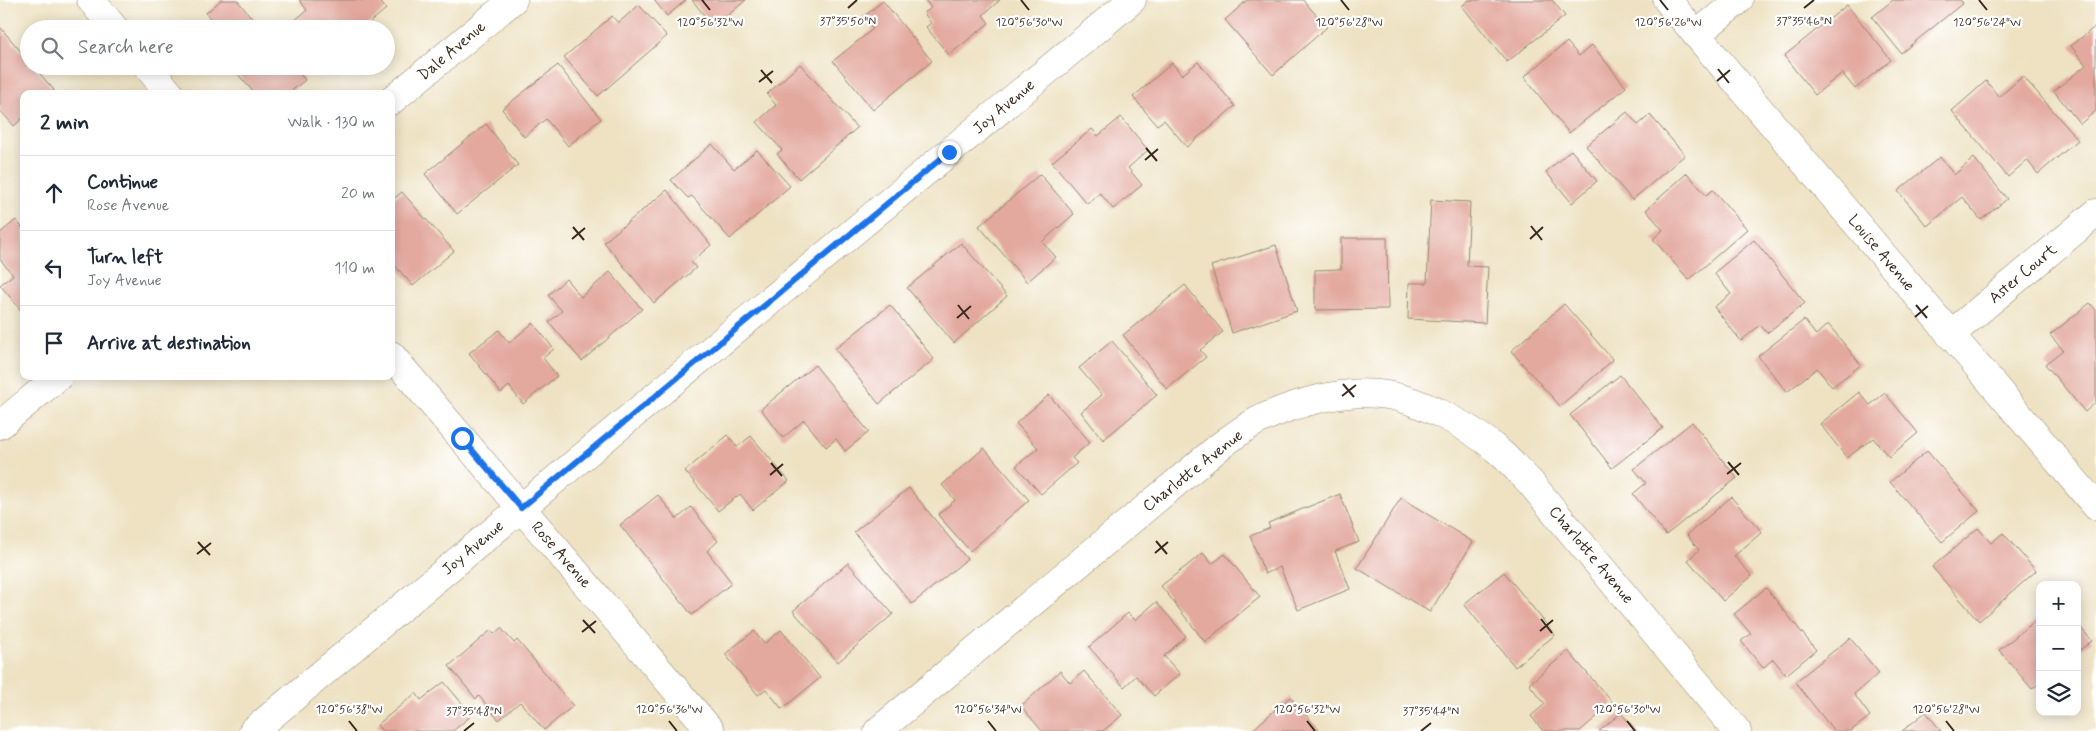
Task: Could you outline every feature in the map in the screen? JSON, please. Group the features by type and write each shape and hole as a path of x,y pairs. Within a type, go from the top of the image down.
{"street":[{"path":"91,0 108,20"},
{"name":"Dale Avenue","path":"395,98 513,0"},
{"name":"Joy Avenue","path":"253,731 1132,0"},
{"name":"Louise Avenue","path":"1667,0 2096,506"},
{"path":"1696,35 1739,0"},
{"path":"154,75 167,90"},
{"name":"Aster Court","path":"1950,335 2096,213"},
{"name":"Rose Avenue","path":"395,360 711,731"},
{"path":"0,425 54,380"},
{"name":"Charlotte Avenue","path":"878,731 1219,447 1256,422 1285,409 1320,399 1364,394 1388,395 1423,406 1467,428 1495,448 1529,480 1737,731"}],"building":[{"path":"221,0 237,0 254,20 211,20 206,13"},
{"path":"299,0 379,0 386,9 373,20 295,20 307,10"},
{"path":"654,0 686,0 667,16"},
{"path":"692,0 746,0 714,27"},
{"path":"925,0 1000,0 983,15 989,23 949,55 926,27 931,23 924,13 931,8"},
{"path":"1247,0 1303,0 1327,27 1273,75 1225,20"},
{"path":"1469,0 1552,0 1565,16 1507,62 1462,6"},
{"path":"1893,0 1960,0 1963,3 1901,53 1872,17"},
{"path":"883,1 932,61 873,110 833,61 873,29 863,17"},
{"path":"639,5 667,36 598,96 564,57 612,16 618,23"},
{"path":"1847,5 1891,60 1855,89 1842,73 1815,95 1784,56"},
{"path":"2096,26 2096,111 2080,124 2054,91 2086,65 2071,46"},
{"path":"0,27 20,50 20,75 41,75 54,90 20,90 20,121 14,126 0,110"},
{"path":"1567,42 1579,56 1592,45 1626,87 1569,133 1524,77"},
{"path":"1198,62 1235,106 1187,147 1164,120 1157,125 1133,97 1172,63 1182,75"},
{"path":"800,64 857,128 799,179 777,154 782,150 757,122 776,105 767,94"},
{"path":"558,65 601,119 568,146 546,119 524,137 502,109"},
{"path":"239,75 301,75 305,80 293,90 252,90"},
{"path":"2023,76 2078,140 2038,174 2027,160 2008,177 1952,111 1986,81 1999,97"},
{"path":"1627,112 1638,125 1650,115 1685,155 1632,200 1586,146"},
{"path":"1121,117 1148,150 1128,168 1142,185 1113,209 1100,193 1087,204 1052,162 1092,129 1098,136"},
{"path":"486,124 518,165 457,214 425,174"},
{"path":"712,144 734,169 757,150 790,186 730,239 692,196 688,198 671,180"},
{"path":"1571,150 1597,181 1572,203 1546,172"},
{"path":"1940,157 1954,175 1974,158 2007,199 1981,220 1962,197 1927,226 1898,191"},
{"path":"1687,173 1706,195 1713,190 1747,229 1689,280 1653,239 1663,230 1646,210"},
{"path":"1040,174 1074,214 1042,242 1056,257 1027,282 979,226"},
{"path":"667,190 711,245 691,262 696,268 654,303 604,242"},
{"path":"402,192 454,251 413,286 395,266 395,198"},
{"path":"1431,200 1470,202 1467,266 1488,267 1485,323 1408,319 1409,283 1427,283"},
{"path":"16,220 20,225 20,309 0,285 13,275 0,259 0,233"},
{"path":"1341,238 1387,238 1388,309 1315,310 1315,270 1341,269"},
{"path":"1754,240 1805,303 1767,333 1760,325 1741,341 1714,307 1731,294 1714,273"},
{"path":"961,243 1007,296 954,343 907,288"},
{"path":"1276,245 1297,311 1232,333 1211,266"},
{"path":"610,272 642,309 582,361 549,322 562,311 548,295 566,279 581,297"},
{"path":"1185,285 1223,332 1200,350 1206,357 1167,389 1123,335"},
{"path":"2090,303 2096,310 2096,402 2085,412 2045,364 2063,350 2050,335"},
{"path":"1564,304 1613,360 1560,406 1511,351"},
{"path":"890,305 934,359 879,404 835,349"},
{"path":"1804,320 1816,335 1828,324 1861,365 1832,387 1817,368 1787,392 1758,356"},
{"path":"533,323 554,349 543,358 557,376 523,404 509,386 501,393 469,353 499,330 509,343"},
{"path":"1112,341 1157,395 1103,440 1081,412 1102,395 1079,368"},
{"path":"815,365 869,432 845,451 836,439 826,447 804,420 783,438 761,409"},
{"path":"1620,375 1663,428 1612,468 1570,415"},
{"path":"1859,392 1870,405 1885,393 1918,433 1889,457 1873,438 1847,458 1820,424"},
{"path":"1049,395 1090,442 1072,458 1077,463 1041,494 1016,466 1038,448 1016,423"},
{"path":"1692,422 1737,478 1666,535 1633,494 1646,483 1634,469"},
{"path":"728,435 737,447 751,436 789,481 753,510 740,494 718,511 685,471"},
{"path":"984,448 1029,500 970,551 938,515 955,500 942,485"},
{"path":"1927,451 1979,511 1942,542 1890,482"},
{"path":"909,488 967,559 912,604 854,532"},
{"path":"1340,494 1359,542 1335,551 1350,589 1298,610 1280,567 1265,574 1250,536 1270,528 1268,523"},
{"path":"658,495 677,519 691,507 718,541 707,551 732,583 692,615 620,525"},
{"path":"1731,497 1762,532 1734,556 1752,576 1723,601 1688,560 1699,550 1687,535"},
{"path":"1401,498 1473,542 1430,612 1357,568"},
{"path":"1978,528 1991,543 2003,533 2036,571 1979,621 1932,567"},
{"path":"1203,553 1212,564 1225,554 1260,597 1205,642 1161,586"},
{"path":"848,563 893,614 838,662 793,611"},
{"path":"1504,572 1555,635 1515,667 1464,604"},
{"path":"1766,588 1816,650 1786,675 1773,659 1763,668 1741,641 1751,634 1734,614"},
{"path":"1156,602 1186,636 1164,656 1180,674 1154,696 1136,676 1124,687 1089,647 1128,613 1135,620"},
{"path":"2036,620 2036,686 2032,689 1999,650"},
{"path":"501,628 514,643 517,640 573,706 544,730 520,702 499,720 479,696 476,699 449,666 491,630 494,634"},
{"path":"2081,628 2092,641 2081,649"},
{"path":"781,630 820,678 782,709 766,689 758,695 725,654 754,631 764,644"},
{"path":"1850,638 1879,673 1854,694 1870,716 1851,731 1834,731 1795,682"},
{"path":"1568,651 1613,703 1580,731 1543,731 1531,716 1545,704 1529,684"},
{"path":"1060,671 1070,683 1084,671 1122,715 1103,731 1042,731 1021,706"},
{"path":"444,682 472,715 453,731 382,731 377,725 416,693 421,700"},
{"path":"1290,697 1320,731 1251,731"},
{"path":"1926,712 1941,731 1902,731"},
{"path":"1621,713 1637,731 1599,731"}],"route":[{"path":"462,438 521,508 949,152"}]}
